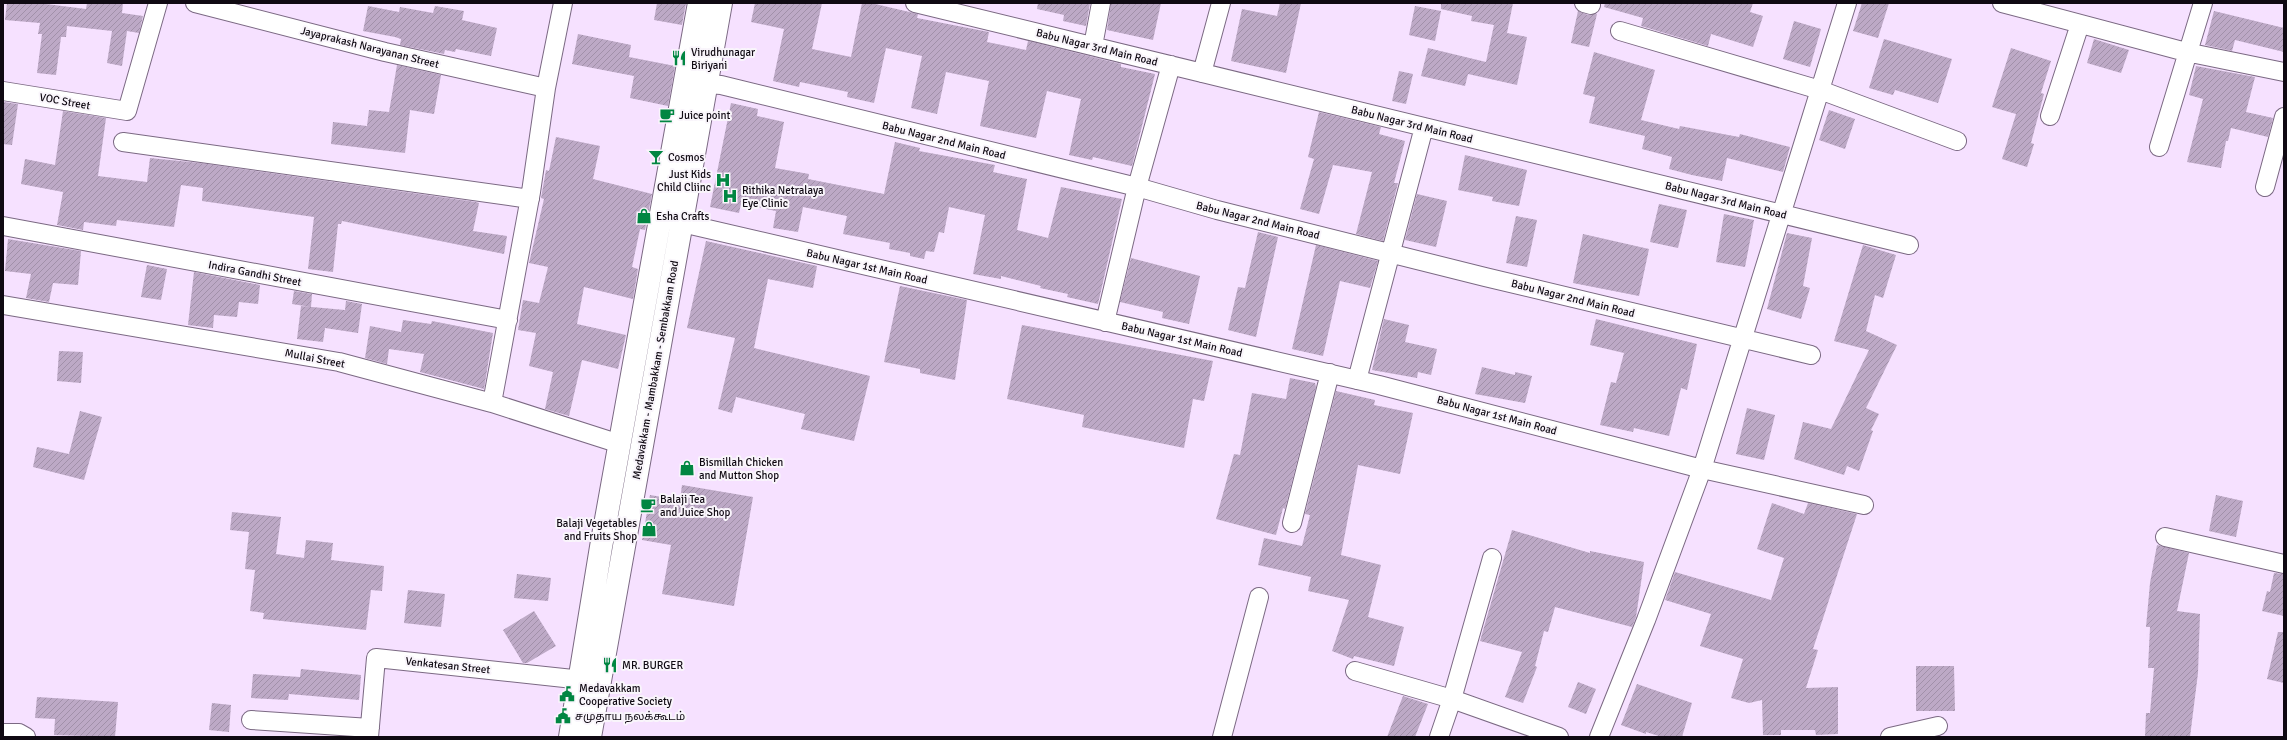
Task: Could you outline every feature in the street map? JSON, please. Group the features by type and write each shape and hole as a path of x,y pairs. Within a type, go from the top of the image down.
{"main road":[{"name":"Medavakkam - Mambakkam - Sembakkam Road","path":"570,737 589,680 671,220 699,3"},
{"name":"Medavakkam - Mambakkam - Sembakkam Road","path":"590,737 589,680 620,444 671,220 706,84 721,3"}],"street":[{"name":"VOC Street","path":"3,91 127,111 158,3"},
{"name":"Jayaprakash Narayanan Street","path":"195,3 385,52 546,88"},
{"path":"492,403 530,199 546,88 564,3"},
{"name":"Babu Nagar 3rd Main Road","path":"915,3 1909,245"},
{"path":"1093,46 1101,3"},
{"path":"1202,73 1221,3"},
{"path":"1599,737 1646,620 1702,469 1847,3"},
{"path":"2002,3 2186,52 2284,72"},
{"path":"2159,148 2186,52 2203,3"},
{"path":"2050,116 2080,24"},
{"path":"1620,31 1820,90 1957,141"},
{"path":"1105,322 1137,187 1171,65"},
{"name":"Babu Nagar 2nd Main Road","path":"706,84 721,85 1137,187 1218,210 1390,253 1742,340 1811,355"},
{"path":"2265,187 2284,117"},
{"path":"1357,380 1424,127"},
{"path":"123,142 530,199"},
{"name":"Babu Nagar 1st Main Road","path":"671,220 1105,322 1330,373 1702,469 1864,505"},
{"name":"Indira Gandhi Street","path":"3,226 508,320"},
{"name":"Mullai Street","path":"3,305 339,362 492,403 620,444"},
{"path":"1292,522 1330,373"},
{"path":"2165,537 2284,564"},
{"path":"1440,737 1492,558"},
{"path":"1222,737 1259,597"},
{"name":"Venkatesan Street","path":"369,733 376,658 589,680"},
{"path":"1355,671 1452,699 1559,737"},
{"path":"251,720 369,733"},
{"path":"1890,737 1938,726"},
{"path":"3,733 19,733 26,737"}],"building":[{"path":"7,3 38,3 86,9 87,3 123,3 122,13 143,16 139,33 127,31 122,66 107,63 112,31 67,26 66,37 61,37 56,75 37,73 42,34 38,34 40,23 5,20"},
{"path":"657,3 686,3 682,25 654,20"},
{"path":"755,3 822,3 812,49 851,57 862,3 871,3 918,14 917,18 989,32 987,42 1026,50 1028,41 1121,64 1121,67 1155,74 1132,166 1093,157 1092,160 1069,155 1081,99 1047,91 1036,138 980,126 989,81 946,72 937,114 911,108 922,56 886,48 874,103 847,97 848,92 800,82 799,87 773,81 784,29 751,22"},
{"path":"1038,3 1090,3 1086,26 1063,21 1064,15 1037,9"},
{"path":"1111,3 1161,3 1153,40 1107,30"},
{"path":"1280,3 1301,3 1286,73 1231,61 1242,9 1277,16"},
{"path":"1441,3 1513,3 1507,33 1527,37 1517,85 1468,74 1465,86 1421,76 1428,48 1486,62 1494,25 1471,21 1472,16 1441,9"},
{"path":"1605,3 1753,3 1750,12 1763,16 1753,47 1711,34 1708,46 1641,26 1643,18 1604,7"},
{"path":"1862,3 1889,3 1878,38 1853,31"},
{"path":"368,6 399,12 400,7 433,13 435,6 464,11 462,20 497,28 491,56 456,49 455,52 445,50 444,54 400,45 401,39 363,31"},
{"path":"1415,6 1441,11 1435,41 1409,35"},
{"path":"1578,11 1588,15 1597,14 1589,47 1571,43"},
{"path":"2214,11 2284,28 2284,52 2235,40 2232,51 2205,45"},
{"path":"1794,21 1821,29 1810,67 1783,59"},
{"path":"578,34 631,45 629,57 675,66 668,106 630,98 634,76 572,64"},
{"path":"1884,39 1952,59 1938,103 1895,90 1893,95 1869,88"},
{"path":"2094,39 2129,50 2121,73 2087,63"},
{"path":"2011,48 2051,61 2041,93 2044,94 2031,143 2034,144 2027,167 2002,159 2016,114 1992,107"},
{"path":"1594,52 1655,70 1641,120 1679,129 1680,126 1739,137 1740,134 1790,147 1783,172 1727,158 1722,181 1692,175 1669,169 1672,157 1642,149 1645,136 1589,123 1595,97 1583,94"},
{"path":"397,65 441,75 434,114 410,110 405,153 331,144 333,122 367,126 369,110 389,112"},
{"path":"2196,66 2255,77 2246,112 2273,118 2268,137 2231,128 2228,141 2226,141 2221,168 2187,162 2203,99 2189,95"},
{"path":"1399,71 1413,74 1406,104 1392,101"},
{"path":"3,102 18,104 12,145 3,144"},
{"path":"731,103 758,109 757,116 784,122 775,168 809,174 808,179 884,194 895,142 920,148 919,151 995,165 993,172 1027,179 1017,230 1048,238 1061,187 1122,199 1098,304 1067,297 1068,294 1040,288 1041,286 1001,276 1001,279 973,274 985,215 949,207 944,233 939,232 934,252 926,251 924,259 910,256 910,253 889,249 890,243 843,234 847,216 803,207 798,232 773,228 776,211 741,204 739,213 710,207"},
{"path":"1829,110 1855,119 1845,149 1819,140"},
{"path":"63,111 106,118 98,176 147,182 150,158 200,163 476,202 479,203 473,231 507,236 504,254 342,221 341,224 338,224 333,272 308,269 314,217 202,201 203,188 181,185 174,227 117,220 116,226 84,222 83,230 57,225 63,192 21,184 25,159 55,165"},
{"path":"1319,112 1381,127 1379,134 1405,141 1394,183 1398,183 1383,241 1356,234 1372,172 1333,165 1319,214 1300,209 1314,159 1308,157"},
{"path":"556,137 600,146 593,179 652,194 645,230 640,229 632,267 638,269 633,299 584,287 577,324 626,335 618,369 582,360 569,416 545,409 553,372 529,366 536,333 518,330 523,300 539,303 548,267 529,263 544,199 541,198 546,170 549,171"},
{"path":"1465,155 1527,170 1519,206 1492,201 1493,197 1458,190"},
{"path":"1417,194 1447,201 1436,247 1405,240"},
{"path":"1659,204 1687,210 1678,248 1650,242"},
{"path":"1724,214 1754,220 1745,267 1716,262"},
{"path":"1516,216 1537,220 1527,267 1506,263"},
{"path":"1258,232 1278,237 1256,337 1228,330 1238,287 1245,288"},
{"path":"1787,233 1812,238 1803,286 1810,288 1801,319 1767,309"},
{"path":"1583,234 1649,249 1639,296 1573,283"},
{"path":"8,239 81,251 78,285 53,283 49,302 26,298 31,274 5,271"},
{"path":"706,241 817,266 813,288 768,279 754,348 870,376 854,441 801,429 805,414 736,397 732,413 718,409 735,338 687,328"},
{"path":"1316,245 1378,261 1370,288 1340,281 1323,356 1292,349"},
{"path":"1863,245 1896,255 1883,298 1875,295 1866,331 1897,345 1866,408 1879,414 1871,430 1873,431 1859,471 1847,466 1844,475 1794,459 1803,422 1831,429 1869,350 1834,341"},
{"path":"1131,258 1200,276 1189,324 1162,318 1163,312 1120,302"},
{"path":"147,265 167,269 161,300 141,297"},
{"path":"194,272 260,285 258,304 239,302 237,317 214,315 213,328 188,325"},
{"path":"900,286 967,300 955,380 920,373 920,369 884,362"},
{"path":"294,291 312,294 311,307 292,304"},
{"path":"346,301 362,304 358,333 325,328 323,342 297,339 301,306 345,310"},
{"path":"1384,319 1409,325 1405,342 1437,349 1431,375 1418,372 1417,378 1372,370"},
{"path":"1596,319 1697,344 1687,390 1681,388 1669,436 1634,428 1633,432 1600,425 1611,382 1616,383 1624,353 1590,345"},
{"path":"403,320 431,324 432,321 493,333 484,389 420,372 424,354 389,349 387,364 365,358 370,326 401,332"},
{"path":"1022,325 1213,361 1204,401 1193,399 1184,448 1082,427 1084,415 1007,399"},
{"path":"59,351 83,352 81,383 57,381"},
{"path":"1482,367 1515,375 1515,372 1532,376 1525,403 1475,394"},
{"path":"1290,378 1315,383 1316,387 1285,509 1283,508 1276,535 1216,519 1234,454 1240,455 1252,393 1286,399"},
{"path":"1336,391 1375,400 1374,405 1413,413 1400,474 1358,465 1341,555 1381,565 1368,617 1404,627 1394,666 1354,656 1353,659 1332,651 1349,600 1308,591 1311,577 1258,565 1264,538 1302,546 1310,515 1305,514"},
{"path":"1747,408 1775,415 1764,460 1736,454"},
{"path":"80,411 102,417 84,480 33,467 37,447 69,454"},
{"path":"682,485 753,497 734,606 662,594 671,545 642,540 650,495 680,500"},
{"path":"2216,495 2243,501 2236,537 2209,531"},
{"path":"1772,503 1804,514 1808,503 1857,514 1813,649 1818,650 1806,688 1838,687 1838,734 1816,735 1815,730 1781,730 1781,735 1763,735 1762,700 1749,703 1731,698 1743,659 1700,646 1711,614 1665,600 1675,572 1771,600 1784,558 1757,549"},
{"path":"232,512 281,517 276,554 304,558 306,540 333,543 331,560 384,566 382,591 371,590 366,630 263,619 264,613 250,611 255,570 245,569 249,532 230,530"},
{"path":"1512,530 1590,553 1590,551 1644,562 1636,617 1632,627 1555,607 1548,632 1544,631 1535,666 1537,667 1523,703 1505,697 1522,652 1480,641"},
{"path":"2157,545 2189,553 2177,611 2200,614 2198,673 2190,737 2145,737 2146,713 2150,713 2154,668 2148,668 2150,627 2146,627 2150,583"},
{"path":"2274,573 2284,574 2284,616 2262,611 2267,591 2270,592"},
{"path":"517,574 551,578 548,601 514,598"},
{"path":"408,590 445,594 441,627 404,623"},
{"path":"534,611 556,646 527,663 523,663 503,630"},
{"path":"2278,632 2284,632 2284,683 2267,679"},
{"path":"1916,666 1954,666 1955,711 1916,711"},
{"path":"301,669 361,675 359,700 289,694 288,700 251,698 253,674 300,677"},
{"path":"1578,682 1596,689 1586,714 1568,707"},
{"path":"1637,684 1692,703 1682,737 1662,737 1646,732 1646,734 1621,725"},
{"path":"1403,696 1428,704 1415,737 1387,737"},
{"path":"37,697 118,702 115,737 54,735 55,719 35,718"},
{"path":"212,703 231,705 229,732 209,730"}],"place":[{"name":"Virudhunagar Biriyani","path":"679,58"},
{"name":"Juice point","path":"667,115"},
{"name":"Cosmos","path":"656,157"},
{"name":"Just Kids Child Cliinc","path":"723,180"},
{"name":"Rithika Netralaya Eye Clinic","path":"730,196"},
{"name":"Esha Crafts","path":"644,216"},
{"name":"Bismillah Chicken and Mutton Shop","path":"687,468"},
{"name":"Balaji Tea and Juice Shop","path":"648,505"},
{"name":"Balaji Vegetables and Fruits Shop","path":"649,529"},
{"name":"MR. BURGER","path":"610,665"},
{"name":"Medavakkam Cooperative Society","path":"567,694"},
{"name":"சமுதாய நலக்கூடம்","path":"563,716"}]}
